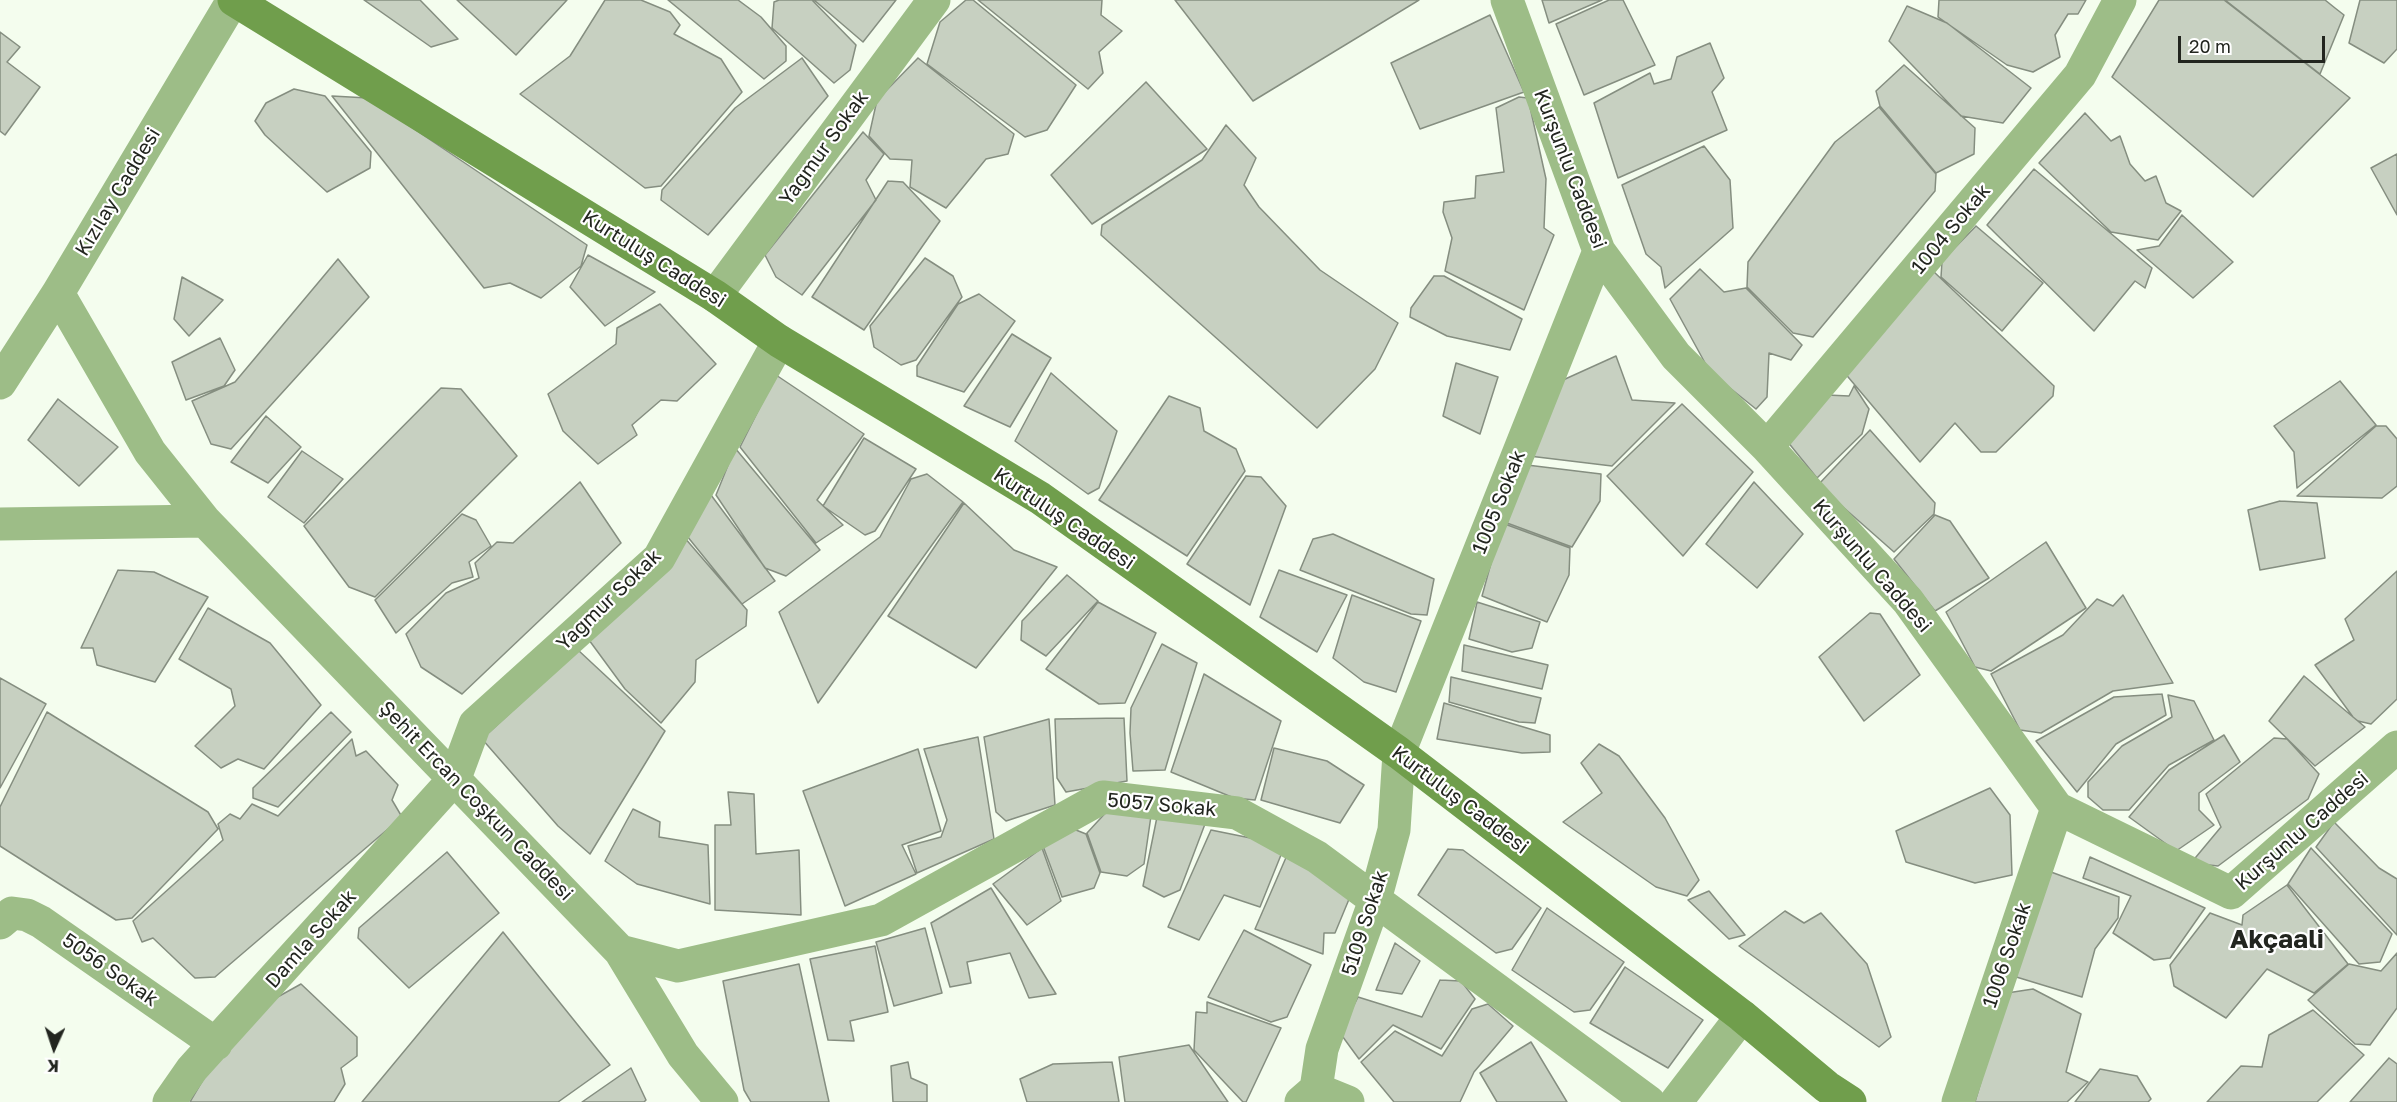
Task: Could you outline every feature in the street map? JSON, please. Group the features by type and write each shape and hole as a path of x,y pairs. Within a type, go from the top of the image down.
{"main road":[{"name":"Kurtuluş Caddesi","path":"234,0 715,296 778,341 1040,498 1400,753 1742,1016 1827,1087 1850,1102"}],"street":[{"name":"Kızılay Caddesi","path":"0,383 58,292 234,0"},
{"name":"Yağmur Sokak","path":"715,296 934,0"},
{"name":"Kurşunlu Caddesi","path":"1507,0 1599,251 1676,356 1767,447 1908,601 2057,808 2231,893 2397,747"},
{"name":"1004 Sokak","path":"1767,447 2080,75 2120,0"},
{"name":"1005 Sokak","path":"1400,753 1599,251"},
{"name":"Şehit Ercan Coşkun Caddesi","path":"58,292 150,452 205,521 620,951 683,1055 722,1102"},
{"name":"Yağmur Sokak","path":"455,778 475,724 659,558 778,341"},
{"path":"0,524 205,521"},
{"name":"5109 Sokak","path":"1309,1096 1322,1049 1375,900 1394,830 1400,753"},
{"name":"Damla Sokak","path":"169,1102 192,1069 455,778"},
{"name":"5057 Sokak","path":"620,951 678,966 881,920 1103,796 1238,813 1317,857 1649,1102"},
{"name":"1006 Sokak","path":"1958,1102 2057,808"},
{"name":"5056 Sokak","path":"0,923 12,914 27,915 41,921 216,1044"},
{"path":"1676,1102 1742,1016"},
{"path":"1309,1096 1348,1102"}],"building":[{"path":"364,0 420,0 458,39 431,47"},
{"path":"457,0 567,0 516,55"},
{"path":"605,0 641,0 670,12 680,25 674,34 721,59 742,92 661,186 645,188 520,94 570,56"},
{"path":"668,0 738,0 761,17 786,46 786,61 764,79"},
{"path":"812,0 856,45 850,70 834,83 772,28 774,2"},
{"path":"814,0 896,0 863,42"},
{"path":"966,0 973,0 1076,85 1047,130 1025,137 927,64 940,22"},
{"path":"978,0 1102,0 1101,15 1122,31 1099,52 1103,73 1088,89"},
{"path":"1175,0 1419,0 1253,101"},
{"path":"1542,0 1602,0 1549,23"},
{"path":"1609,0 1623,0 1655,65 1584,95 1556,24"},
{"path":"1939,0 2086,0 2078,14 2068,14 2055,35 2060,57 2033,72 2007,65 1938,17"},
{"path":"2159,0 2224,0 2350,98 2253,197 2112,77"},
{"path":"2225,0 2325,0 2344,15 2320,74"},
{"path":"2360,0 2397,0 2397,49 2384,63 2349,43"},
{"path":"1907,6 1947,23 2031,88 2003,123 1961,116 1889,41"},
{"path":"1490,15 1524,92 1420,129 1391,63"},
{"path":"0,32 20,47 7,62 40,87 5,135 0,131"},
{"path":"1710,43 1724,78 1712,92 1727,130 1618,178 1594,103 1650,73 1654,84 1671,79 1677,57"},
{"path":"802,58 828,96 708,235 661,200 662,190 735,108"},
{"path":"918,58 1014,134 1008,154 986,159 946,208 910,187 912,160 890,159 869,136 877,100"},
{"path":"1904,65 1975,128 1974,154 1936,173 1880,106 1876,91"},
{"path":"1146,82 1207,149 1092,224 1051,175"},
{"path":"294,89 325,96 371,152 370,168 327,192 265,135 255,121 266,103"},
{"path":"332,96 368,98 587,245 581,266 541,298 510,283 484,288"},
{"path":"1519,97 1528,98 1546,179 1544,228 1554,235 1524,310 1445,271 1452,238 1443,212 1444,202 1475,198 1476,176 1504,172 1496,108"},
{"path":"1879,107 1936,174 1935,191 1813,337 1793,333 1747,287 1748,262 1835,142"},
{"path":"2085,113 2111,141 2120,136 2130,164 2145,181 2156,176 2166,203 2181,211 2158,240 2111,232 2039,163"},
{"path":"1226,125 1256,158 1244,185 1259,207 1320,270 1398,323 1375,369 1317,428 1101,235 1102,225 1202,160"},
{"path":"863,132 884,154 866,180 876,200 802,295 776,277 765,255"},
{"path":"1704,146 1730,180 1733,228 1665,288 1661,267 1646,254 1622,185"},
{"path":"2397,154 2397,215 2371,168"},
{"path":"2034,169 2152,268 2145,288 2135,281 2094,331 1987,225"},
{"path":"888,181 903,182 940,221 864,330 812,297"},
{"path":"2182,215 2233,262 2193,298 2137,250 2159,246"},
{"path":"1976,226 2043,283 2002,331 1941,277 1942,261"},
{"path":"588,255 655,292 605,326 570,287"},
{"path":"925,258 953,276 962,297 916,360 901,365 874,347 870,326"},
{"path":"338,259 369,297 231,449 211,444 192,401 235,382"},
{"path":"1700,269 1724,292 1746,288 1802,345 1791,360 1769,353 1767,397 1756,409 1710,372 1670,299"},
{"path":"1933,271 2054,386 2053,396 1996,452 1981,452 1955,423 1920,462 1843,371"},
{"path":"1434,276 1444,276 1522,319 1510,350 1447,336 1410,317 1411,308"},
{"path":"182,277 223,300 189,336 174,319"},
{"path":"979,294 1015,321 964,392 917,376 917,366 958,304"},
{"path":"660,304 716,364 677,401 661,400 632,425 637,435 598,464 563,431 548,394 616,344 617,328"},
{"path":"1012,334 1051,358 1010,427 964,406"},
{"path":"220,338 235,370 224,386 186,400 172,362"},
{"path":"1616,356 1632,400 1675,403 1612,466 1529,456 1563,380"},
{"path":"1456,363 1498,377 1480,434 1443,416"},
{"path":"1051,373 1117,431 1099,488 1088,494 1015,441"},
{"path":"776,375 864,434 817,500 843,525 816,543 740,447"},
{"path":"2340,381 2376,425 2297,488 2294,452 2274,426"},
{"path":"1854,386 1869,409 1862,434 1817,478 1787,441 1827,395 1849,396"},
{"path":"441,388 461,389 517,456 375,597 349,587 304,526"},
{"path":"1169,396 1200,408 1204,431 1236,449 1245,471 1187,556 1099,500"},
{"path":"58,399 118,447 79,486 28,440"},
{"path":"1682,404 1753,472 1683,556 1607,476"},
{"path":"266,416 301,447 268,483 231,462"},
{"path":"2376,426 2386,426 2397,439 2397,486 2382,498 2297,496"},
{"path":"1870,430 1935,503 1934,514 1894,552 1818,485"},
{"path":"864,438 916,469 875,531 865,535 823,506"},
{"path":"735,448 820,550 786,576 765,568 716,495"},
{"path":"302,451 343,479 304,523 268,497"},
{"path":"1527,465 1601,474 1600,501 1572,547 1507,523"},
{"path":"927,474 963,502 818,703 779,612 880,537 911,479"},
{"path":"1246,476 1261,477 1286,506 1250,605 1187,564"},
{"path":"580,482 621,543 462,694 421,667 406,634 446,593 479,578 475,563 497,542 513,543"},
{"path":"1754,482 1803,534 1757,588 1706,544"},
{"path":"711,495 775,581 742,604 687,536"},
{"path":"2280,501 2317,503 2325,558 2260,570 2248,510"},
{"path":"964,503 1014,550 1057,567 976,668 888,616"},
{"path":"462,514 476,520 491,546 469,562 473,577 452,583 396,633 375,600"},
{"path":"1935,515 1950,521 1989,578 1935,611 1894,559"},
{"path":"1502,523 1570,548 1569,575 1547,622 1482,596"},
{"path":"1333,534 1434,579 1427,615 1411,614 1300,570 1313,539"},
{"path":"684,537 747,610 746,626 696,660 695,682 661,723 625,689 589,640"},
{"path":"2046,542 2086,608 1991,671 1975,667 1946,612"},
{"path":"118,570 154,572 208,597 155,682 97,665 93,648 81,648"},
{"path":"1279,570 1347,595 1317,652 1260,617"},
{"path":"2397,571 2397,699 2371,724 2358,721 2353,717 2315,665 2354,640 2345,619"},
{"path":"1067,575 1098,601 1046,656 1021,640 1022,621"},
{"path":"1352,595 1421,621 1396,692 1364,682 1333,658"},
{"path":"2123,595 2173,683 2113,691 2041,733 2020,730 1991,674 2063,635 2097,599 2113,606"},
{"path":"1098,602 1156,633 1125,703 1099,704 1046,669"},
{"path":"1477,602 1540,622 1532,648 1512,652 1469,639"},
{"path":"208,608 270,643 321,705 264,769 238,759 221,768 195,746 235,706 231,689 179,659"},
{"path":"1870,613 1880,614 1920,675 1864,721 1819,657"},
{"path":"1162,644 1197,663 1165,770 1133,771 1131,708"},
{"path":"1464,645 1548,665 1542,689 1462,671"},
{"path":"578,650 665,731 590,854 558,826 482,739"},
{"path":"1204,674 1281,721 1255,800 1234,798 1171,772"},
{"path":"2304,676 2365,727 2315,766 2269,721"},
{"path":"1451,677 1541,698 1535,723 1519,722 1449,702"},
{"path":"0,678 46,704 0,788"},
{"path":"2162,694 2166,715 2116,744 2077,792 2036,741 2114,697"},
{"path":"2168,695 2194,701 2214,740 2169,765 2129,810 2103,810 2088,797 2088,782 2122,746 2172,717"},
{"path":"1444,703 1550,735 1550,752 1522,753 1437,739"},
{"path":"47,712 208,812 218,829 132,918 116,920 0,846 0,807"},
{"path":"331,712 351,732 278,807 253,798 253,788"},
{"path":"1124,718 1127,781 1066,792 1057,778 1055,719"},
{"path":"1049,719 1055,805 1006,821 996,812 984,737"},
{"path":"2224,735 2240,762 2199,793 2199,810 2214,825 2176,851 2129,817 2169,770"},
{"path":"978,737 994,839 917,873 908,846 941,837 947,820 924,749"},
{"path":"2274,738 2287,739 2319,774 2308,799 2218,866 2191,863 2221,827 2206,794"},
{"path":"352,739 356,756 366,751 398,785 392,800 402,817 215,977 195,978 153,938 142,942 133,921 223,840 218,824 230,814 240,819 252,804 278,816"},
{"path":"1599,744 1619,756 1665,818 1699,880 1687,896 1656,887 1563,822 1602,793 1581,763"},
{"path":"1274,748 1327,761 1364,785 1340,823 1261,800"},
{"path":"918,749 941,831 902,845 916,874 845,906 803,791"},
{"path":"1990,788 2010,815 2012,875 1975,883 1906,862 1896,831"},
{"path":"728,792 754,794 756,854 799,850 801,915 715,910 715,825 731,825"},
{"path":"1110,808 1151,816 1144,864 1127,876 1101,872 1087,833"},
{"path":"633,809 660,822 659,837 708,845 710,904 637,884 605,861"},
{"path":"1157,817 1205,824 1180,890 1164,897 1143,886"},
{"path":"2334,822 2379,868 2397,879 2397,935 2316,847"},
{"path":"1071,828 1086,834 1100,873 1094,888 1062,897 1043,846"},
{"path":"1211,830 1285,845 1260,907 1224,895 1199,940 1168,927"},
{"path":"1291,846 1352,892 1335,933 1324,933 1323,954 1255,929"},
{"path":"1042,848 1061,901 1027,925 993,884"},
{"path":"2311,848 2392,934 2380,962 2359,964 2288,884"},
{"path":"1448,849 1463,850 1541,908 1512,949 1496,953 1418,895"},
{"path":"447,852 499,913 409,988 358,938 359,928"},
{"path":"2090,857 2205,908 2170,958 2154,960 2113,933 2131,896 2083,878"},
{"path":"2051,872 2119,897 2118,918 2095,949 2082,997 2013,976"},
{"path":"2287,885 2348,964 2314,993 2267,969 2226,1018 2174,986 2170,965 2210,913 2242,925 2243,915"},
{"path":"991,888 1056,994 1029,998 1010,953 967,962 971,983 950,987 931,923"},
{"path":"1709,891 1745,935 1729,939 1688,900"},
{"path":"1547,908 1624,962 1590,1010 1574,1012 1512,970"},
{"path":"1785,911 1804,923 1821,913 1867,964 1891,1037 1879,1047 1739,946"},
{"path":"925,928 942,993 894,1006 876,942"},
{"path":"1244,930 1311,965 1287,1017 1271,1022 1208,997"},
{"path":"503,932 610,1065 558,1102 362,1102"},
{"path":"1395,943 1420,961 1402,994 1376,990"},
{"path":"875,946 888,1012 850,1021 854,1041 828,1040 810,959"},
{"path":"2397,953 2397,1008 2370,1045 2355,1044 2308,1000 2349,964 2381,971"},
{"path":"799,964 829,1102 751,1102 744,1090 723,981"},
{"path":"1625,967 1703,1020 1668,1068 1590,1023"},
{"path":"1440,980 1461,981 1475,999 1441,1049 1393,1025 1359,1059 1340,1033 1358,997 1422,1017"},
{"path":"301,984 357,1037 357,1056 341,1068 345,1084 334,1102 190,1102 211,1066 274,999"},
{"path":"2033,989 2081,1014 2066,1072 2088,1082 2067,1102 1975,1102 2007,993"},
{"path":"1207,1002 1281,1028 1246,1102 1243,1102 1194,1050 1196,1012 1207,1013"},
{"path":"1488,1004 1513,1026 1474,1072 1460,1102 1394,1102 1361,1062 1395,1031 1442,1056 1472,1009"},
{"path":"2313,1010 2364,1055 2317,1102 2207,1102 2241,1066 2262,1067 2269,1035"},
{"path":"1531,1042 1567,1102 1497,1102 1480,1073"},
{"path":"1189,1045 1228,1102 1125,1102 1119,1057"},
{"path":"2389,1058 2397,1064 2397,1102 2350,1102"},
{"path":"908,1062 911,1078 927,1085 927,1102 893,1102 891,1066"},
{"path":"1112,1062 1119,1102 1027,1102 1020,1079 1053,1064"},
{"path":"631,1068 646,1100 644,1102 582,1102"},
{"path":"2100,1069 2137,1076 2151,1099 2148,1102 2075,1102"}],"district":[{"name":"Akçaali","path":"2277,940"}]}
